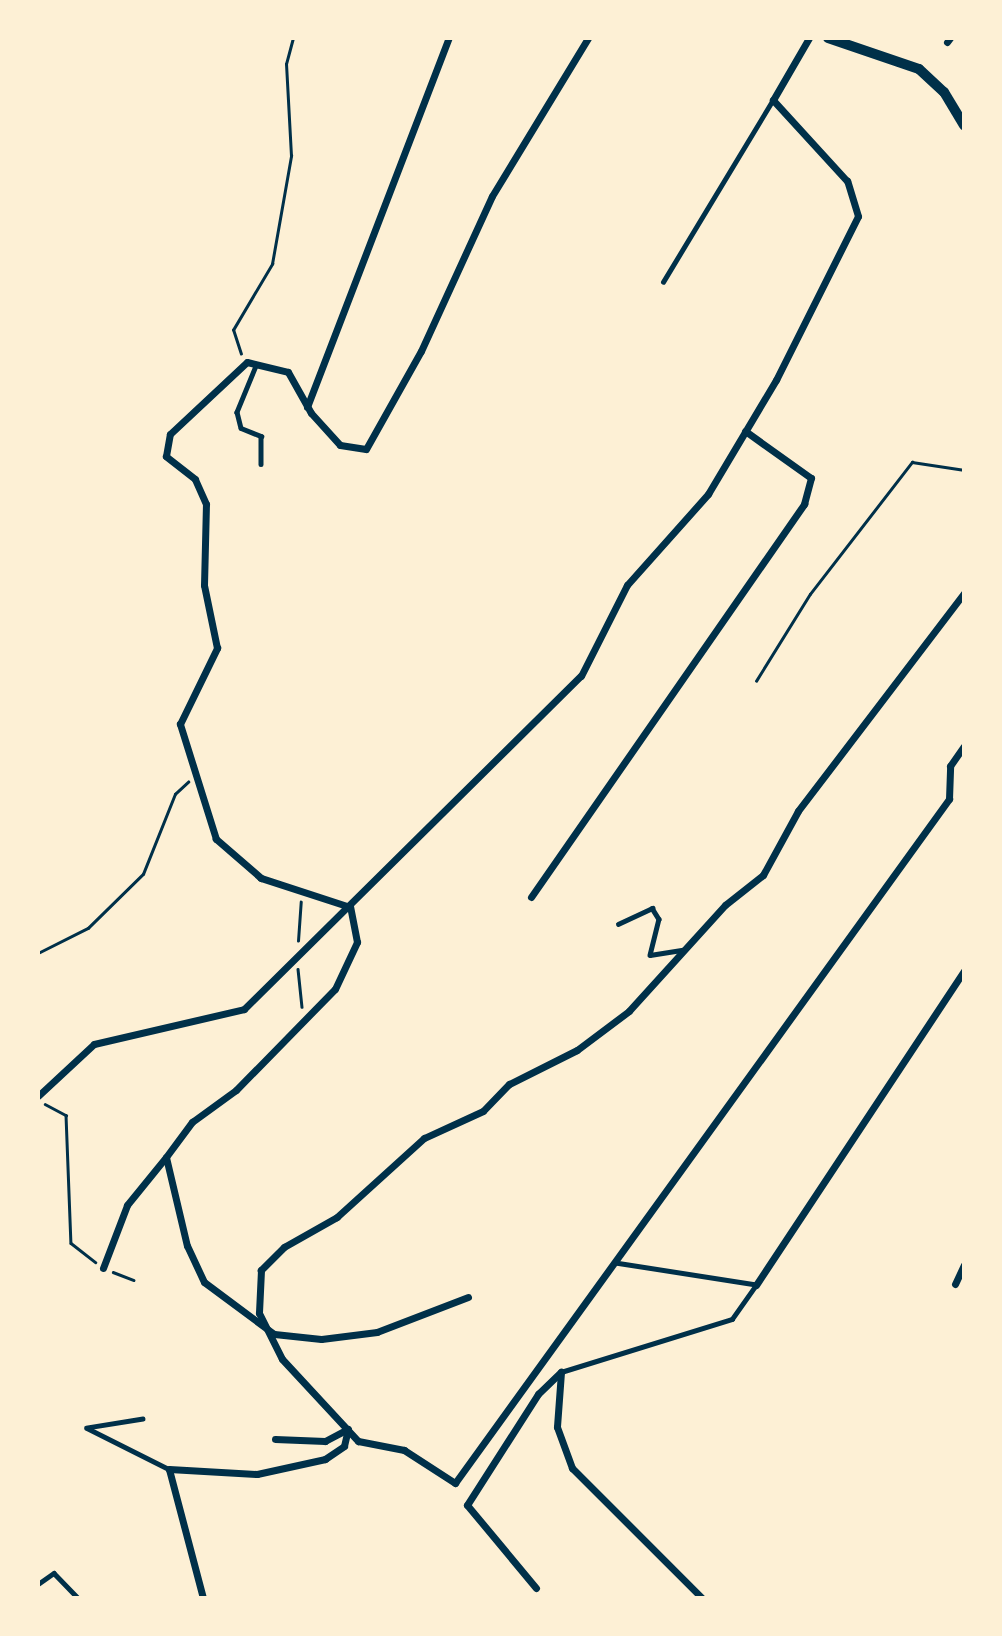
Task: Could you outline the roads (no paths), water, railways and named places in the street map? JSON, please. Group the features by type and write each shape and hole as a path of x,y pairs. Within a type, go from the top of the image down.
{"street":[{"path":"307,407 449,38"},
{"path":"350,907 261,878 216,839 193,777 193,753 180,723 216,648 204,585 206,504 195,479 166,456 170,434 247,362 288,372 307,407 352,452 373,440 492,196 588,38"},
{"path":"38,1098 94,1044 244,1009 581,676 627,585 708,494 746,430 858,216 847,181 773,100 809,38"},
{"path":"828,38 919,69 944,92 964,125"},
{"path":"531,897 804,504 811,478 746,430"},
{"path":"964,593 798,811 762,875 684,950 629,1011 587,1042 509,1084 483,1111 424,1138 337,1217 284,1247 261,1270 258,1286 259,1313 274,1334 282,1359 358,1441 404,1450 456,1483 949,799 950,766 964,746"},
{"path":"103,1268 127,1205 192,1122 236,1090 335,989 357,942 350,907"},
{"path":"755,1285 964,971"},
{"path":"166,1157 187,1246 204,1282 274,1334 321,1339 377,1332 468,1297"},
{"path":"956,1284 964,1265"},
{"path":"536,1588 467,1505 538,1394 561,1372"},
{"path":"561,1372 557,1427 572,1468 702,1598"},
{"path":"275,1440 325,1441 348,1429"},
{"path":"203,1598 169,1469 257,1474 325,1459 344,1446 348,1429"}],"lane":[{"path":"663,282 773,100"},
{"path":"256,366 237,412 241,428 261,436 261,464"},
{"path":"618,924 652,908 659,919 650,955 684,950"},
{"path":"561,1372 732,1319 755,1285 616,1263"},
{"path":"143,1419 87,1428 169,1469"},
{"path":"38,1584 54,1573 78,1598"}]}
